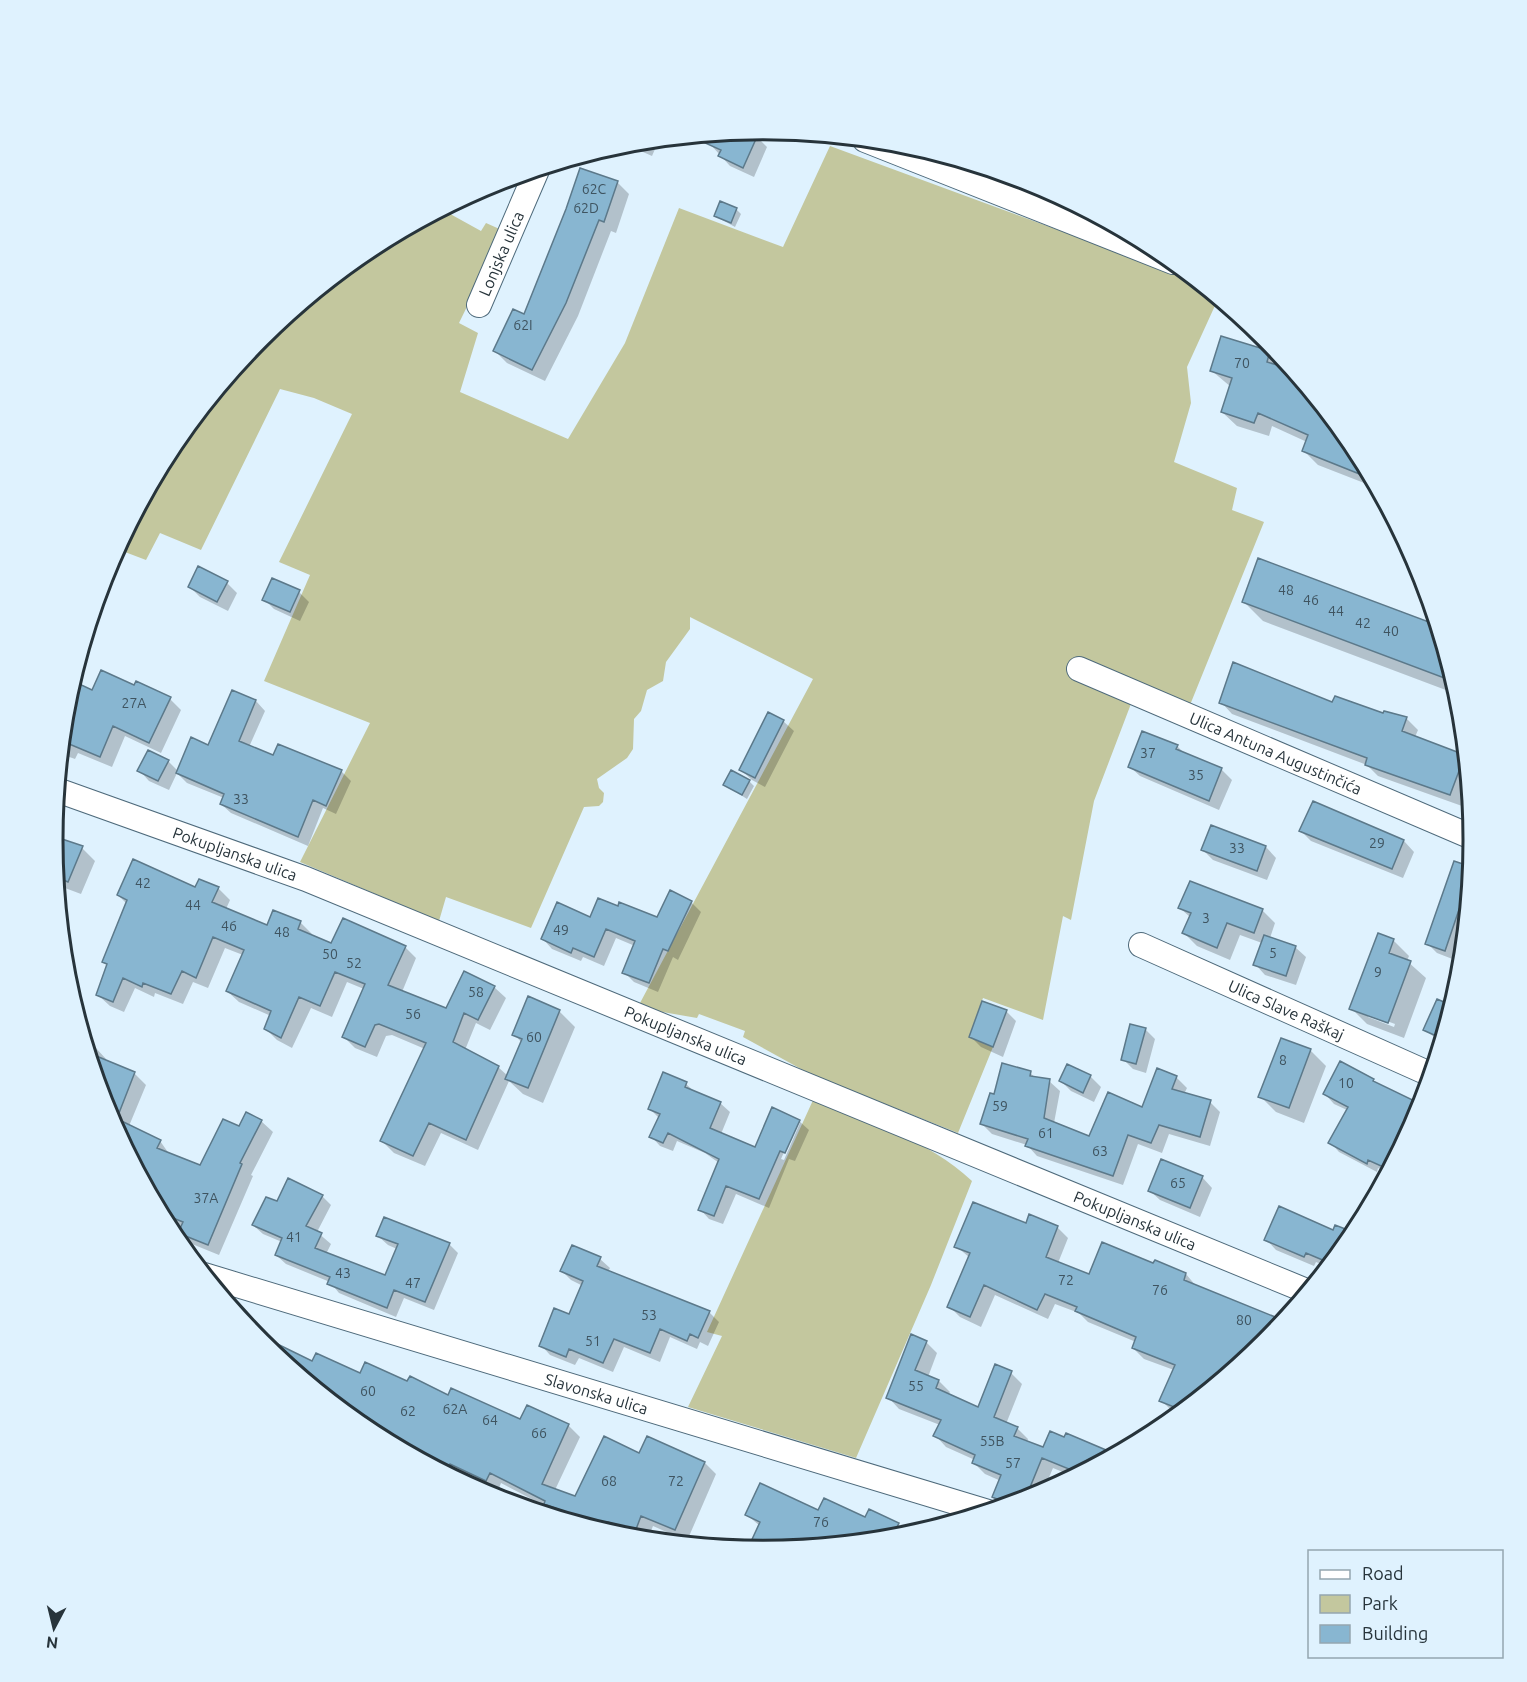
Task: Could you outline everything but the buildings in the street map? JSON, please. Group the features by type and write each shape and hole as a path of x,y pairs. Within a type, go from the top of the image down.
{"street":[{"path":"901,154 1133,246"},
{"name":"Lonjska ulica","path":"479,305 533,180"},
{"name":"Ulica Antuna Augustinčića","path":"1079,669 1464,834"},
{"name":"Pokupljanska ulica","path":"64,793 306,879 1301,1289"},
{"name":"Ulica Slave Raškaj","path":"1141,945 1425,1072"},
{"name":"Slavonska ulica","path":"218,1279 976,1508"}],"green space":[{"path":"830,146 1170,271 1215,306 1187,367 1191,403 1174,462 1237,488 1232,510 1264,522 1190,705 1137,688 1094,801 1071,920 1063,916 1043,1020 983,998 969,1037 993,1047 958,1133 810,1074 743,1037 745,1031 699,1014 697,1018 651,1010 640,1003 813,679 690,617 690,629 666,662 663,681 647,690 641,711 634,719 633,749 627,758 597,779 599,788 604,793 603,802 599,806 584,807 531,928 446,897 439,921 300,862 370,723 264,681 310,575 279,562 352,414 314,398 280,389 201,550 160,533 146,560 125,552 157,491 181,452 237,379 268,346 337,285 413,234 451,214 481,231 486,223 504,231 459,323 478,333 460,392 568,439 625,343 679,208 783,247"},
{"path":"814,1098 917,1143 955,1167 972,1181 931,1285 856,1458 688,1407 722,1336 707,1332"}]}
